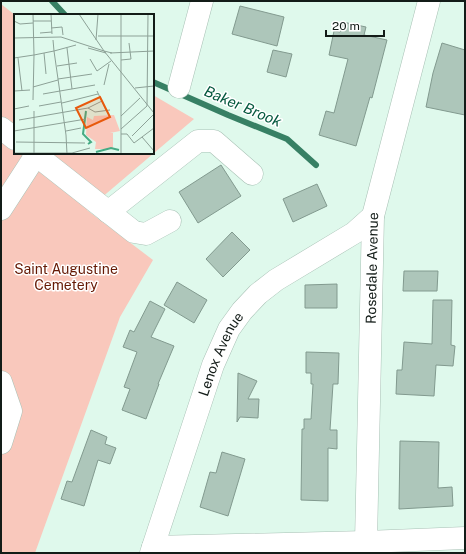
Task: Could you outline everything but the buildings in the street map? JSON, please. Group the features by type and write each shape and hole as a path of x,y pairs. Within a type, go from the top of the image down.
{"street":[{"path":"179,87 202,1"},
{"name":"Rosedale Avenue","path":"366,542 373,216 429,1"},
{"path":"1,128 14,138"},
{"path":"108,212 198,141 214,141 252,174"},
{"path":"1,209 34,154 134,232 146,234 170,221"},
{"name":"Lenox Avenue","path":"152,550 213,365 229,329 242,311 258,294 276,280 354,233 373,216"},
{"path":"1,382 11,411 1,442"},
{"path":"152,550 465,538"}],"green space":[{"name":"Saint Augustine Cemetery","path":"1,4 14,14 14,154 153,154 87,210 153,260 120,317 35,553 1,553"},
{"name":"Saint Augustine Cemetery","path":"154,96 194,119 154,153"}],"waterway":[{"name":"Baker Brook","path":"52,1 64,14"},
{"name":"Baker Brook","path":"154,82 287,139 316,165"}]}
